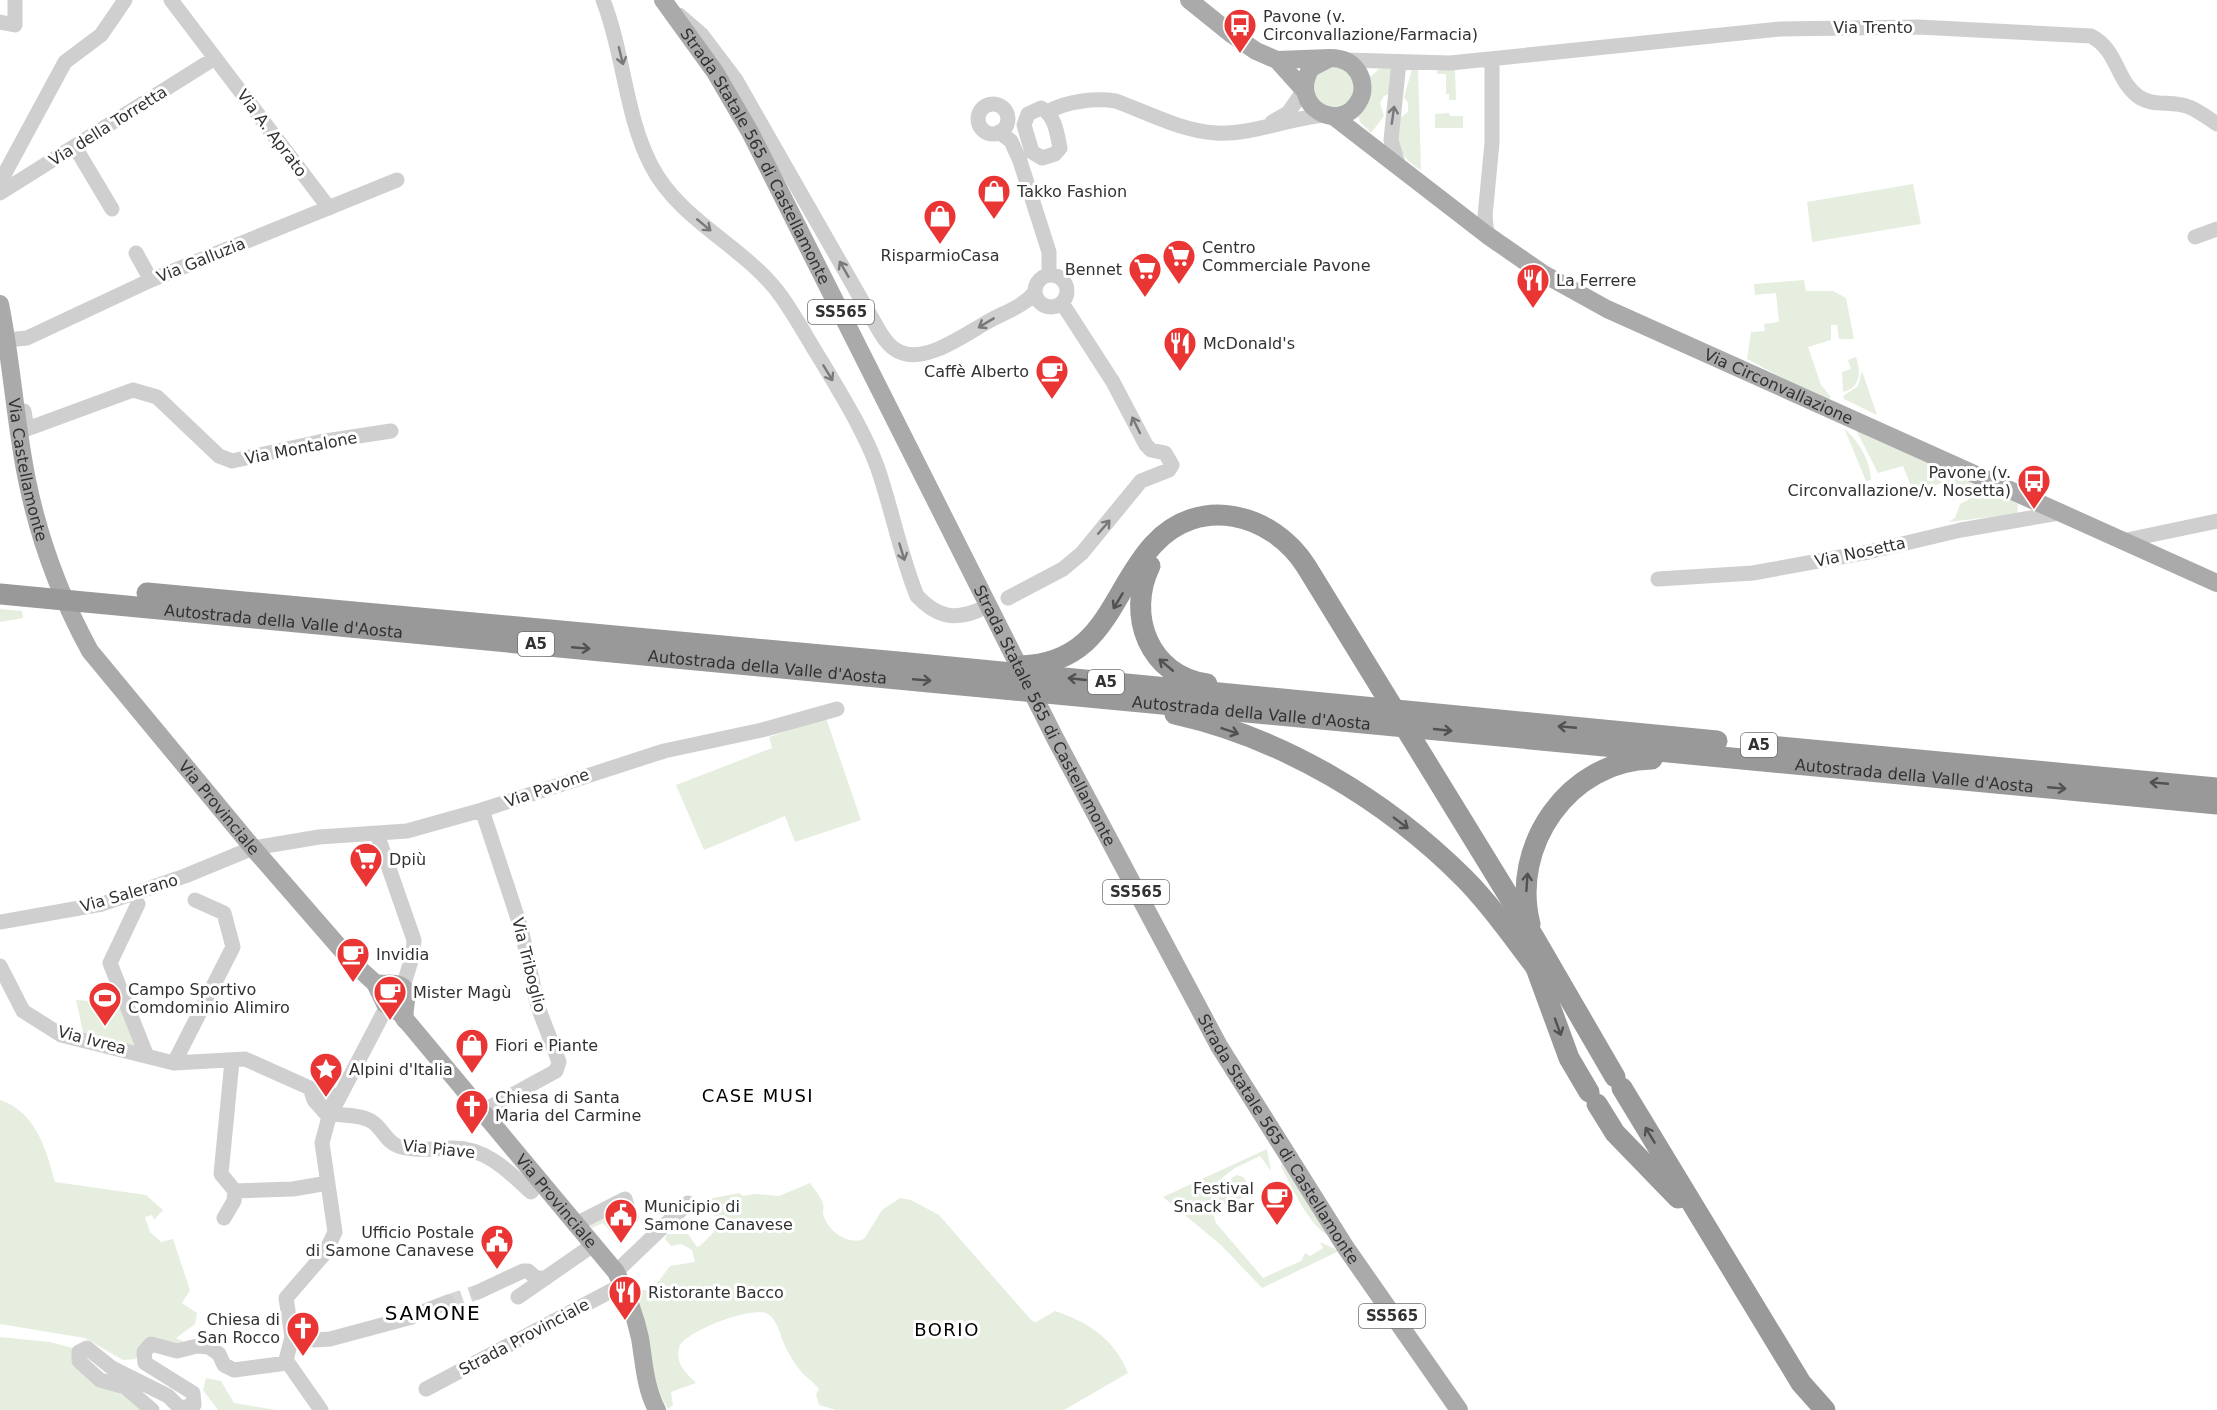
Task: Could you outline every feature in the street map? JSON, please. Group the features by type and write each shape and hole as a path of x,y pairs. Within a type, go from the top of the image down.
{"highway":[{"path":"909,663 938,660 1014,666 1054,659 1083,643 1106,620 1145,557 1160,538 1194,520 1227,516 1246,518 1267,526 1294,548 1366,674"},
{"path":"1302,700 1244,688 1203,684 1180,675 1161,661 1147,641 1139,603 1145,577 1162,549 1190,531 1211,525 1249,527 1271,538 1290,555 1423,767 1496,893 1539,972 1569,1058 1593,1098 1615,1133 1667,1185 1689,1214 1775,1355 1804,1410"},
{"name":"Autostrada della Valle d'Aosta","path":"0,580 909,663 2217,788"},
{"name":"Autostrada della Valle d'Aosta","path":"0,594 2217,804"},
{"path":"1072,694 1106,705 1179,715 1232,731 1303,761 1338,781 1400,823 1457,872 1511,933 1539,972"},
{"path":"1535,939 1526,902 1530,861 1546,822 1571,791 1601,771 1625,761 1660,759 1706,762 1748,758"},
{"path":"1423,767 1535,939 1786,1360 1812,1398 1826,1410"}],"main road":[{"name":"Via Circonvallazione","path":"1189,0 1239,39 1277,60 1304,90 1313,108 1368,142 1487,235 1542,273 1607,309 2217,584"},
{"name":"Strada Statale 565 di Castellamonte","path":"664,2 716,72 750,132 1055,738 1179,974 1267,1126 1366,1278 1459,1410"},
{"path":"1304,90 1311,68 1338,59"},
{"path":"1277,60 1338,59 1356,69 1362,80"},
{"name":"Via Circonvallazione","path":"1362,80 1362,94 1355,107 1356,126 1368,142"},
{"path":"1329,116 1345,114 1355,107"},
{"name":"Via Castellamonte","path":"0,304 7,340 6,367 27,479 51,563 75,623"},
{"name":"Via Provinciale","path":"75,623 90,651 111,678 253,848 354,964 394,995 481,1112 576,1224 619,1279 630,1300 639,1335 646,1379 657,1410"}],"street":[{"path":"0,22 15,26 15,0"},
{"name":"Via della Torretta","path":"0,192 5,173 65,62 101,35 125,0"},
{"name":"Via A. Aprato","path":"171,0 329,208"},
{"path":"603,0 614,27 640,140 651,166 682,207 752,265 782,297 859,425 877,467 917,596 930,610 945,617 960,617 979,610"},
{"path":"664,2 702,35 736,80 869,313 888,343 898,352 918,354 945,346 1018,307 1035,292 1040,279 1049,274 1060,277 1066,285 1067,294 1062,303 1053,307 1043,305 1035,292"},
{"name":"Via Trento","path":"1338,59 1450,63 1780,29 1907,27 2091,36 2103,42 2124,79 2137,95 2146,101 2188,106 2217,124"},
{"name":"Via della Torretta","path":"0,192 215,58"},
{"path":"1487,235 1485,216 1492,143 1492,60"},
{"path":"1362,80 1370,69 1392,62 1391,140 1399,167"},
{"path":"1255,128 1288,113 1304,90"},
{"path":"1048,112 1056,107 1103,99 1116,101 1193,130 1218,134 1329,116"},
{"path":"999,132 1006,125 1007,115 1002,107 994,104 985,106 979,114 979,124 985,132 999,132 1011,141 1020,161 1049,252 1049,274"},
{"path":"1007,115 1019,112 1028,114 1041,108 1048,112 1056,129 1060,148 1055,154 1042,158 1032,153 1024,125 1028,114"},
{"path":"75,147 112,209"},
{"name":"Via Galluzia","path":"7,340 27,338 151,280 396,180"},
{"path":"2195,237 2217,229"},
{"path":"136,253 151,280"},
{"path":"1008,598 1063,569 1089,544 1141,481 1169,470 1172,465 1165,453 1151,450 1146,445 1113,382 1062,303"},
{"name":"Via Montalone","path":"6,367 19,372 27,429 133,390 157,397 219,456 232,461 319,442 391,431"},
{"name":"Via Nosetta","path":"1658,579 1753,573 1868,552 1961,530 2059,513"},
{"path":"2122,541 2217,521"},
{"name":"Via Pavone","path":"253,848 319,837 407,831 482,810 664,751 762,730 837,709"},
{"name":"Via Triboglio","path":"481,1112 559,1068 538,1007 521,928 482,810"},
{"path":"321,1410 287,1363 292,1337 286,1298 325,1253 335,1232 322,1143 328,1113 394,995 413,954 414,940 377,834"},
{"name":"Via Salerano","path":"0,922 113,901 185,876 253,848"},
{"path":"174,1063 233,947 224,913 195,900"},
{"name":"Via Ivrea","path":"138,904 110,963 146,1054"},
{"name":"Via Ivrea","path":"0,966 18,1004 28,1015 61,1035 146,1054 174,1063 245,1059 310,1088"},
{"path":"224,1218 234,1201 235,1191 221,1174 232,1061"},
{"path":"328,1113 314,1100 310,1088 342,1089"},
{"name":"Via Piave","path":"328,1113 373,1122 393,1144 400,1146 428,1149 453,1148 481,1153 500,1164 531,1192 540,1181"},
{"path":"235,1191 293,1189 328,1183"},
{"path":"576,1224 625,1199 631,1217"},
{"name":"Strada Provinciale","path":"426,1389 619,1279 688,1203"},
{"path":"518,1297 593,1245"},
{"path":"478,1292 523,1271 528,1271 536,1278 546,1278"},
{"path":"292,1337 309,1334 314,1340 330,1339 418,1314 448,1302"},
{"path":"152,1410 124,1387 100,1380 79,1361 79,1352 87,1348 112,1368 168,1396 180,1408 194,1406 196,1399 193,1393 145,1363 144,1352 151,1344 177,1351 196,1346 210,1347 219,1354 224,1365 234,1370 287,1363"}],"shaded area":[{"path":"1329,63 1353,72 1355,98 1333,112 1311,95 1310,80"},
{"path":"1394,67 1391,93 1384,96 1380,103 1384,116 1371,133 1360,122 1358,115 1370,77 1379,69"},
{"path":"1418,68 1421,170 1402,154 1398,141 1400,118 1408,112 1408,103 1404,97 1412,69"},
{"path":"1437,70 1455,70 1456,100 1449,100 1449,94 1446,94 1446,74 1437,74"},
{"path":"1449,113 1450,116 1463,116 1463,128 1435,128 1435,114"},
{"path":"1913,184 1921,224 1812,242 1807,202"},
{"path":"1804,280 1806,291 1833,291 1846,298 1854,339 1839,339 1837,325 1831,325 1831,340 1808,347 1821,385 1831,397 1826,401 1747,359 1751,332 1765,331 1764,324 1779,322 1776,293 1755,295 1754,284"},
{"path":"1856,357 1859,368 1858,379 1853,387 1843,392 1842,372 1851,369 1848,360"},
{"path":"1862,371 1877,415 1844,399 1843,396 1858,386"},
{"path":"1844,428 1863,451 1871,480 1866,481"},
{"path":"1855,428 2018,504 2017,514 1948,522 1955,518 1960,504 1968,500 1967,494 1952,500 1947,481 1934,486 1933,483 1913,491 1903,466 1878,473"},
{"path":"0,609 22,611 23,618 0,622"},
{"path":"826,718 861,820 795,842 785,816 704,850 676,785 772,748 769,737"},
{"name":"Campo Sportivo Comdominio Alimiro","path":"76,1000 120,1003 136,1049 84,1036"},
{"path":"0,1100 23,1113 38,1133 55,1182 146,1195 163,1210 154,1220 152,1215 145,1217 150,1232 161,1242 173,1239 190,1290 182,1303 197,1313 195,1324 176,1338 189,1344 145,1344 136,1359 123,1360 85,1338 0,1324"},
{"path":"1267,1149 1271,1171 1260,1156 1235,1168 1223,1177 1213,1191 1211,1208 1216,1223 1263,1278 1301,1261 1305,1253 1310,1256 1323,1248 1320,1242 1339,1251 1262,1288 1221,1245 1163,1197"},
{"path":"1282,1164 1329,1236 1314,1224 1301,1205"},
{"path":"1237,1175 1243,1177 1253,1192 1228,1205 1223,1204 1219,1199 1221,1192"},
{"path":"810,1183 822,1201 823,1213 828,1225 839,1235 851,1240 864,1239 882,1210 900,1198 911,1200 939,1215 1032,1321 1036,1322 1055,1311 1079,1321 1108,1342 1123,1361 1128,1373 1064,1410 836,1410 819,1405 816,1394 819,1389 794,1361 774,1320 768,1314 760,1312 748,1313 719,1322 683,1342 678,1354 680,1363 696,1383 671,1392 673,1405 668,1409 656,1388 637,1301 642,1290 652,1290 670,1266 695,1262 692,1250 681,1244 671,1246 665,1239 667,1234 688,1234 697,1247 722,1224 703,1200 739,1193 743,1196 755,1194 779,1196"},
{"path":"614,1208 621,1226 611,1232 603,1223 592,1228 586,1221"},
{"path":"0,1337 50,1342 73,1348 73,1361 144,1410 0,1410"},
{"path":"206,1378 221,1381 234,1403 276,1410 218,1410 203,1390"}],"tunnel":[{"path":"448,1302 478,1292"}],"place":[{"name":"Pavone (v. Circonvallazione/Farmacia)","path":"1240,54"},
{"name":"Takko Fashion","path":"994,220"},
{"name":"RisparmioCasa","path":"940,245"},
{"name":"Centro Commerciale Pavone","path":"1179,285"},
{"name":"Bennet","path":"1145,298"},
{"name":"La Ferrere","path":"1533,309"},
{"name":"McDonald's","path":"1180,372"},
{"name":"Caffè Alberto","path":"1052,400"},
{"name":"Pavone (v. Circonvallazione/v. Nosetta)","path":"2034,510"},
{"name":"Dpiù","path":"366,888"},
{"name":"Invidia","path":"353,983"},
{"name":"Mister Magù","path":"390,1021"},
{"name":"Campo Sportivo Comdominio Alimiro","path":"105,1027"},
{"name":"Fiori e Piante","path":"472,1074"},
{"name":"Alpini d'Italia","path":"326,1098"},
{"name":"Chiesa di Santa Maria del Carmine","path":"472,1135"},
{"name":"Festival Snack Bar","path":"1277,1226"},
{"name":"Municipio di Samone Canavese","path":"621,1244"},
{"name":"Ufficio Postale di Samone Canavese","path":"497,1270"},
{"name":"Ristorante Bacco","path":"625,1321"},
{"name":"Chiesa di San Rocco","path":"303,1357"}],"district":[{"name":"CASE MUSI","path":"758,1095"},
{"name":"SAMONE","path":"433,1313"},
{"name":"BORIO","path":"947,1329"}]}
